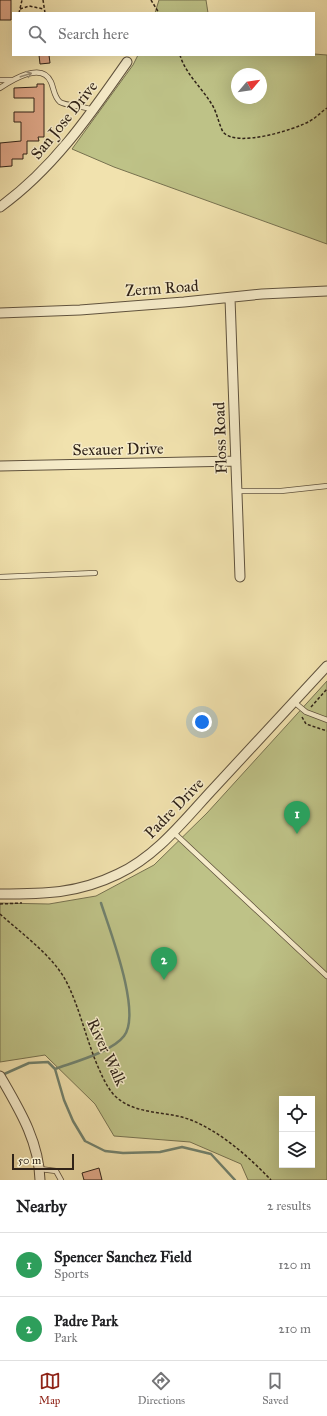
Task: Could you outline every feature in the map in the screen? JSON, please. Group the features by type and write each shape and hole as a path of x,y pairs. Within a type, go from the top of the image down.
{"street":[{"name":"San Jose Drive","path":"0,207 44,169 68,143 127,62"},
{"name":"Zerm Road","path":"0,312 80,310 262,294 327,291"},
{"name":"Floss Road","path":"230,298 240,577"},
{"name":"Sexauer Drive","path":"0,466 236,462"},
{"name":"Padre Drive","path":"0,894 55,894 89,886 130,868 156,849 173,832 327,666"},
{"path":"0,1076 12,1096 30,1133 40,1169 40,1180"}],"lane":[{"path":"0,88 12,80 28,74 40,73 45,75 51,82 56,98 59,102 68,105 83,105 92,110"},
{"path":"0,80 12,80"},
{"path":"237,491 281,491 327,486"},
{"path":"0,577 95,573"},
{"path":"294,702 306,712 327,720"},
{"path":"173,832 327,976"},
{"path":"40,1169 56,1171 61,1180"}],"path":[{"path":"20,9 22,0"},
{"path":"43,0 45,12"},
{"path":"151,0 158,12"},
{"path":"20,9 29,6 44,9"},
{"path":"180,56 186,69 212,104 226,136 232,138 246,138 294,128 318,117 327,108"},
{"path":"0,904 24,903"},
{"name":"River Walk","path":"0,914 59,969 69,988 95,1060 109,1088 122,1101 147,1112 184,1118 196,1123 231,1144 271,1180"}],"green space":[{"path":"159,0 206,0 208,12 155,12"},
{"path":"327,55 327,244 114,167 72,149 133,65 138,56"},
{"path":"327,681 327,1180 248,1180 241,1164 190,1142 114,1136 95,1104 45,1055 0,1062 0,903 49,904 96,896 154,865 207,813"}],"building":[{"path":"0,0 11,0 11,20 0,20"},
{"path":"39,56 49,56 50,63 40,64"},
{"path":"37,84 44,84 44,137 38,137 39,141 27,141 27,154 23,154 23,159 12,159 12,166 0,167 0,143 21,141 21,122 14,122 14,112 34,112 34,98 14,98 14,88 37,87"},
{"path":"99,1168 102,1180 84,1180 82,1173"}],"waterway":[{"path":"55,1069 92,1056 111,1047 124,1036 129,1025 129,1009 123,971 101,903"},
{"path":"2,1075 29,1063 48,1062 55,1069 64,1100 73,1121 85,1141 105,1151 123,1153 160,1152 182,1147 211,1154 235,1180"}],"place":[{"name":"Spencer Sanchez Field","path":"297,834"},
{"name":"Padre Park","path":"164,980"}]}
